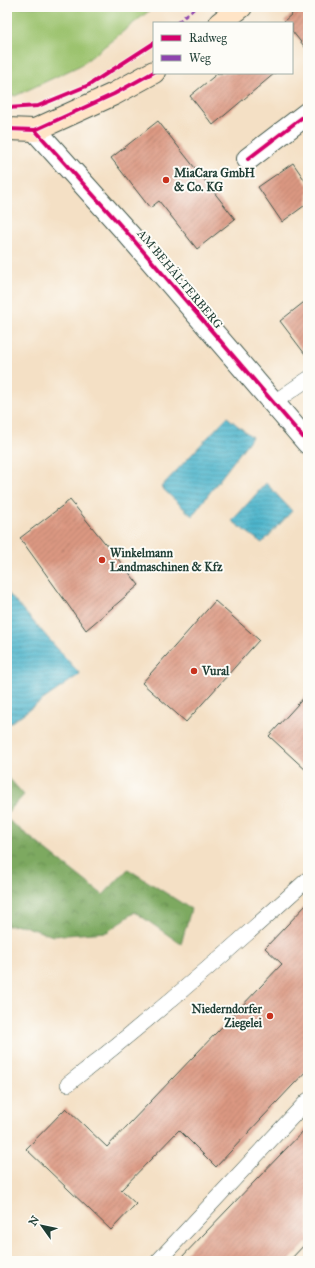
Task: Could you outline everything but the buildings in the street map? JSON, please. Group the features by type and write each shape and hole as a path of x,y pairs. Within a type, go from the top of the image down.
{"main road":[{"path":"221,22 241,7"},
{"path":"7,129 35,130 114,94 153,73"}],"street":[{"path":"248,160 308,113"},
{"name":"AM BEHÄLTERBERG","path":"35,130 131,237 308,443"}],"lane":[{"path":"273,403 308,379"},
{"path":"68,1084 131,1034 241,940 308,879"},
{"path":"158,1261 308,1100"}],"green space":[{"path":"7,7 154,7 81,65 15,96 7,93"},
{"path":"7,776 24,795 7,813"},
{"path":"7,819 103,895 128,869 191,909 181,944 135,912 107,932 53,936 21,925 7,926"}],"water":[{"path":"227,417 252,437 192,516 161,487"},
{"path":"266,483 292,511 262,543 232,521"},
{"path":"7,592 80,674 7,725"}],"marked path":[{"path":"178,22 196,7"}],"cycle path":[{"path":"7,108 38,106 89,85 153,44"},
{"path":"7,129 35,130 114,94 153,73"},
{"path":"248,159 308,113"},
{"path":"35,130 131,237 308,443"}],"place":[{"name":"MiaCara GmbH & Co. KG","path":"166,180"},
{"name":"Winkelmann Landmaschinen & Kfz","path":"102,560"},
{"name":"Vural","path":"194,671"},
{"name":"Niederndorfer Ziegelei","path":"270,1016"}]}
